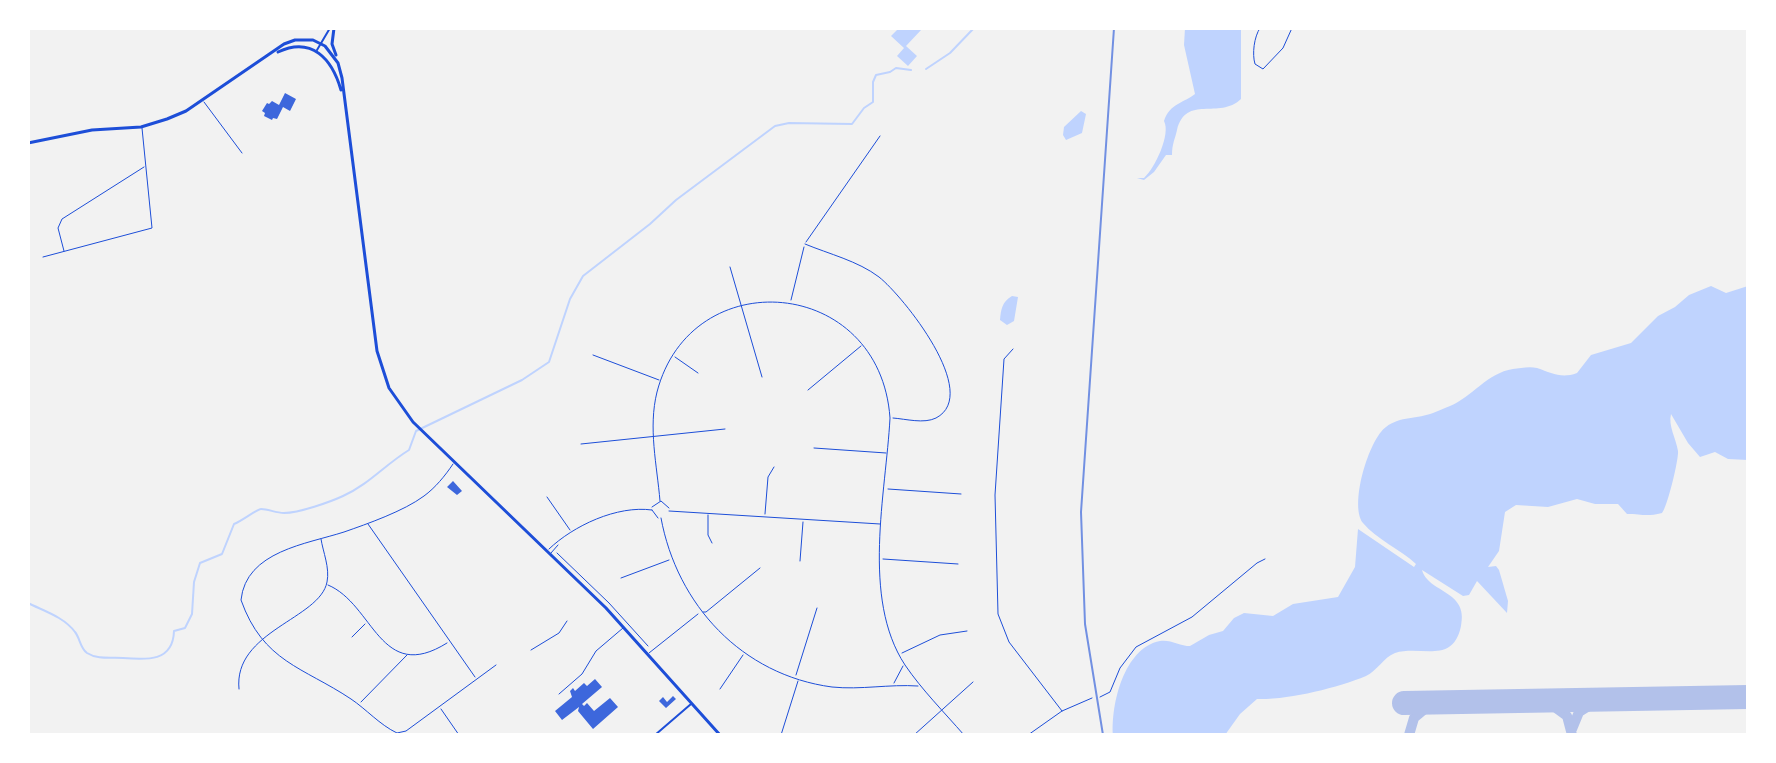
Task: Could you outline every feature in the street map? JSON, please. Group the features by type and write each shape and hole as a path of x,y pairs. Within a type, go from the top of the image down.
{"main road":[{"path":"317,50 332,28"},
{"path":"332,28 380,364 392,394 422,432 624,627 720,735"},
{"path":"28,143 92,130 141,127 178,115 295,40 321,43 338,63"},
{"path":"267,58 294,47 317,50 335,72 343,98"},
{"path":"655,735 692,703"}],"street":[{"path":"203,100 242,153"},
{"path":"43,257 152,228 141,127"},
{"path":"791,303 805,244 880,136"},
{"path":"64,252 58,228 62,219 146,166"},
{"path":"805,244 879,277 898,294 934,343 949,392 945,410 926,421 890,418"},
{"path":"730,267 762,377"},
{"path":"660,501 654,407 661,381 673,356 689,336 723,313 771,302 791,303 832,317 849,329 863,345 885,383 890,418 880,558 882,603 905,665 964,735"},
{"path":"808,390 863,345"},
{"path":"1013,349 1004,359 995,495 998,614 1009,642 1062,711"},
{"path":"593,355 661,381"},
{"path":"673,356 698,373"},
{"path":"581,444 725,429"},
{"path":"814,448 888,454"},
{"path":"454,462 423,497 368,522 282,551 247,580 241,600 278,657 359,704 397,733 406,731 496,665"},
{"path":"765,517 768,477 774,467"},
{"path":"885,489 961,494"},
{"path":"547,497 571,532"},
{"path":"652,510 660,501"},
{"path":"652,510 655,516 666,516 669,511 667,504 660,501"},
{"path":"548,552 571,532 609,516 627,511 652,510"},
{"path":"669,511 882,525"},
{"path":"708,512 708,535 712,543"},
{"path":"661,518 672,559 701,612 744,653 795,678 834,687 920,686"},
{"path":"800,561 804,519"},
{"path":"368,522 476,679"},
{"path":"239,689 238,678 242,668 263,638 316,600 326,585 327,571 320,538"},
{"path":"880,558 958,564"},
{"path":"621,578 672,559"},
{"path":"1100,697 1110,692 1120,668 1136,647 1192,617 1265,559"},
{"path":"647,654 760,568"},
{"path":"326,585 350,599 385,644 408,654 428,653 450,642"},
{"path":"795,678 817,608"},
{"path":"531,650 559,633 567,621"},
{"path":"352,637 367,622"},
{"path":"559,694 582,674 601,646 624,627"},
{"path":"899,654 940,635 967,631"},
{"path":"720,689 744,653"},
{"path":"359,704 408,654"},
{"path":"893,685 905,665"},
{"path":"781,735 799,679"},
{"path":"914,735 973,682"},
{"path":"1028,735 1062,711 1092,698"},
{"path":"439,707 459,735"}],"path":[{"path":"1260,28 1253,56 1255,64 1263,69 1283,48 1292,28"}],"water":[{"path":"899,28 922,29 906,46 917,56 908,66 897,56 904,48 891,36"},
{"path":"1185,28 1241,28 1241,99 1223,108 1188,113 1181,119 1172,155 1166,155 1144,180 1137,178 1144,178 1157,159 1164,142 1167,115 1195,94 1184,45"},
{"path":"1081,111 1086,114 1082,133 1066,140 1064,127"},
{"path":"1711,286 1726,293 1748,286 1748,460 1728,459 1715,452 1700,457 1671,414 1678,456 1662,513 1627,514 1618,504 1595,504 1577,499 1548,507 1516,505 1505,512 1499,551 1488,567 1496,566 1499,570 1508,601 1507,613 1477,581 1469,595 1463,596 1422,570 1426,578 1459,605 1461,626 1451,646 1435,651 1395,653 1366,676 1327,689 1283,698 1257,699 1240,714 1225,735 1113,735 1114,708 1122,679 1137,654 1148,646 1164,641 1190,646 1223,631 1234,618 1244,613 1273,616 1293,604 1338,597 1355,567 1358,529 1414,567 1416,564 1410,559 1368,529 1359,514 1363,473 1373,445 1386,427 1450,406 1504,371 1531,367 1561,375 1577,373 1591,355 1631,343 1658,316 1689,295"},
{"path":"1012,296 1018,297 1014,321 1007,325 1000,320 1001,312 1004,303"}],"building":[{"path":"285,93 296,99 290,111 283,107 277,119 272,120 264,116 262,111 267,103 272,101 279,105"},
{"path":"453,481 462,491 457,495 447,487"},
{"path":"595,679 602,687 582,704 587,703 594,711 610,698 618,707 593,729 578,711 579,707 562,720 555,711 572,697 570,691 573,688 575,691 584,683 587,686"},
{"path":"673,696 676,699 666,708 659,701 663,697 667,702"}],"waterway":[{"path":"926,69 950,53 974,28"},
{"path":"28,603 65,622 91,655 149,659 164,654 173,641 174,631 185,628 192,614 194,582 200,563 222,554 234,524 259,510 298,511 352,491 409,450 416,431 522,380 549,362 570,299 583,276 676,200 775,126 789,123 852,124 873,102 876,75 896,68 911,70"}],"taxiway":[{"path":"1572,729 1579,712 1600,699"},
{"path":"1545,700 1567,716 1572,735"},
{"path":"1409,735 1414,718 1432,703"}],"runway":[{"path":"1404,703 1748,697"}],"railway":[{"path":"1103,735 1085,624 1081,512 1114,28"}]}
